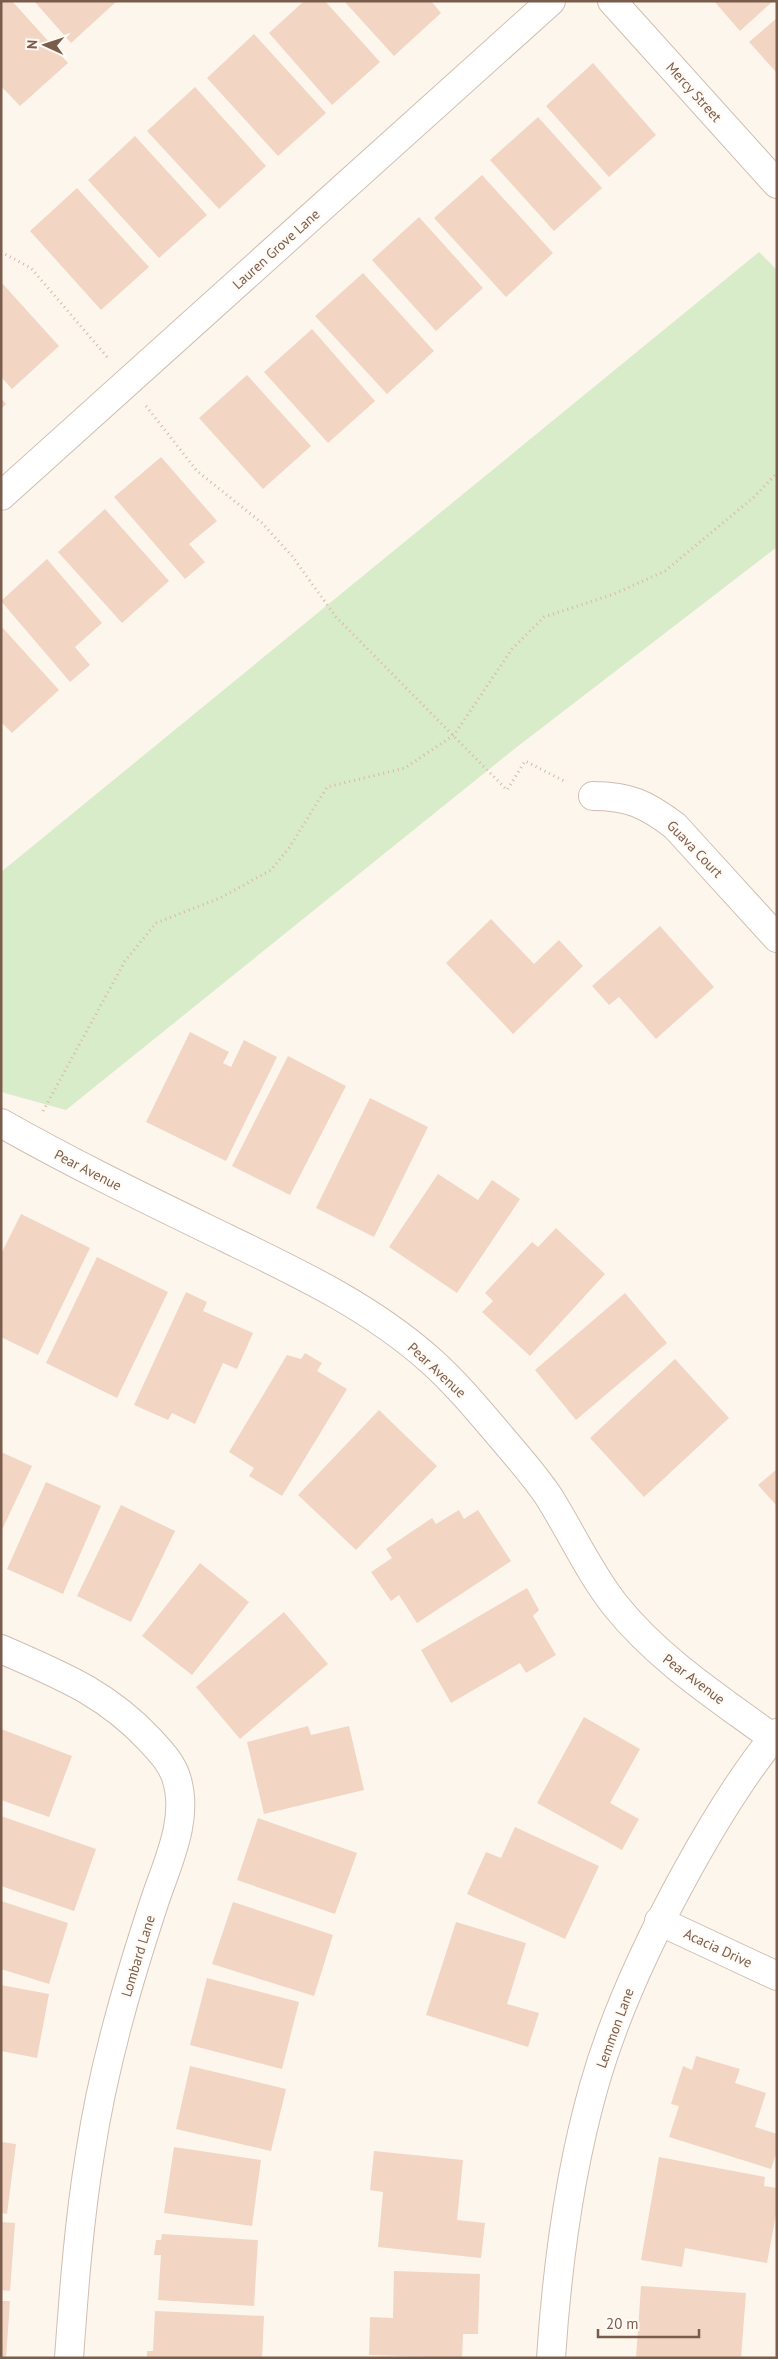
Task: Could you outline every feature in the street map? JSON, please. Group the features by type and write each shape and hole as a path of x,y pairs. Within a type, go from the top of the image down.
{"street":[{"name":"Lauren Grove Lane","path":"1,496 551,1"},
{"name":"Mercy Street","path":"612,1 777,184"},
{"name":"Guava Court","path":"593,796 618,796 637,801 669,821 777,938"},
{"name":"Pear Avenue","path":"1,1123 76,1165 333,1291 388,1326 452,1381 532,1474 558,1512 604,1589 637,1631 664,1657 775,1736"},
{"name":"Lombard Lane","path":"1,1649 79,1683 130,1718 166,1758 176,1776 180,1793 180,1827 127,1990 102,2092 82,2212 70,2358"},
{"name":"Lemmon Lane","path":"551,2358 568,2201 594,2086 630,1987 659,1921 717,1816 775,1736"},
{"name":"Acacia Drive","path":"659,1921 777,1976"}],"path":[{"path":"1,252 30,268 128,382 197,471 262,523 286,550 336,617 507,790 525,761 593,796"},
{"path":"41,1115 125,961 156,923 220,898 271,870 290,848 327,788 405,768 454,735 512,649 544,617 614,594 665,571 754,497 777,473"}],"green space":[{"path":"759,252 777,270 777,547 513,750 66,1110 1,1092 1,872"}],"building":[{"path":"1,1 12,1 68,63 20,106 1,86"},
{"path":"34,1 117,1 71,43"},
{"path":"304,1 325,1 380,62 332,105 269,33"},
{"path":"344,1 431,1 441,13 394,56"},
{"path":"714,1 773,1 740,31"},
{"path":"777,18 777,73 749,42"},
{"path":"254,34 326,113 278,156 207,78"},
{"path":"593,63 656,135 609,177 546,106"},
{"path":"195,87 266,166 219,209 147,131"},
{"path":"538,117 602,188 554,231 490,160"},
{"path":"135,136 207,215 159,258 88,180"},
{"path":"482,175 553,253 506,297 434,218"},
{"path":"77,188 149,267 101,310 30,231"},
{"path":"419,217 483,288 436,331 372,260"},
{"path":"363,273 434,351 387,394 315,316"},
{"path":"1,282 59,346 12,389 1,377"},
{"path":"312,329 375,401 328,443 264,372"},
{"path":"247,375 311,446 263,489 199,418"},
{"path":"1,398 6,404 1,409"},
{"path":"161,457 217,521 189,544 205,562 185,579 114,497"},
{"path":"105,509 169,581 122,623 58,552"},
{"path":"47,559 102,623 75,647 90,665 70,682 1,601"},
{"path":"1,626 59,690 12,733 1,722"},
{"path":"491,919 534,964 559,940 583,966 513,1034 446,963"},
{"path":"660,926 714,987 656,1039 619,997 609,1005 592,986"},
{"path":"190,1032 229,1052 223,1063 231,1067 244,1040 277,1057 226,1161 146,1122"},
{"path":"288,1056 346,1086 290,1195 232,1166"},
{"path":"370,1098 428,1127 374,1237 316,1208"},
{"path":"438,1174 478,1200 492,1180 520,1199 457,1293 389,1247"},
{"path":"21,1214 90,1248 38,1355 1,1337 1,1254"},
{"path":"556,1228 605,1274 530,1356 482,1312 493,1301 485,1293 532,1242 538,1247"},
{"path":"97,1257 168,1292 117,1398 46,1363"},
{"path":"186,1292 207,1302 203,1311 253,1333 237,1369 223,1363 195,1424 172,1413 168,1420 134,1405"},
{"path":"625,1293 667,1343 576,1420 535,1370"},
{"path":"305,1353 322,1363 317,1371 347,1389 282,1496 249,1476 254,1468 229,1452 287,1355 301,1359"},
{"path":"675,1359 729,1418 644,1497 590,1438"},
{"path":"379,1410 437,1466 356,1550 298,1495"},
{"path":"1,1452 32,1466 1,1532"},
{"path":"777,1469 777,1506 758,1485"},
{"path":"46,1482 101,1506 63,1594 7,1569"},
{"path":"121,1505 175,1531 131,1622 77,1596"},
{"path":"459,1510 464,1519 478,1510 511,1561 417,1623 399,1595 391,1601 371,1572 392,1558 386,1549 432,1518 436,1524"},
{"path":"200,1563 249,1602 192,1675 142,1636"},
{"path":"527,1588 539,1610 533,1616 556,1655 526,1673 520,1663 451,1703 421,1650"},
{"path":"284,1612 328,1664 240,1739 196,1687"},
{"path":"584,1717 640,1749 610,1803 639,1819 622,1850 537,1803"},
{"path":"308,1726 311,1735 349,1726 364,1790 264,1814 247,1742"},
{"path":"1,1729 72,1756 49,1817 1,1800"},
{"path":"1,1816 96,1849 74,1911 1,1886"},
{"path":"258,1818 357,1853 335,1914 237,1880"},
{"path":"515,1827 599,1866 565,1939 467,1894 486,1852 501,1858"},
{"path":"1,1901 68,1923 49,1984 1,1969"},
{"path":"233,1902 333,1935 314,1996 212,1964"},
{"path":"456,1922 526,1943 507,2004 539,2013 528,2047 426,2015"},
{"path":"207,1978 299,2002 282,2069 190,2045"},
{"path":"1,1985 49,1994 37,2058 1,2051"},
{"path":"696,2056 740,2069 735,2083 766,2093 755,2127 777,2134 777,2151 771,2169 669,2137 679,2106 671,2104 683,2066 692,2070"},
{"path":"190,2066 286,2089 271,2151 176,2129"},
{"path":"1,2142 16,2144 7,2214 1,2213"},
{"path":"174,2147 261,2160 252,2226 164,2213"},
{"path":"374,2151 463,2160 457,2220 485,2223 481,2258 378,2247 383,2192 370,2190"},
{"path":"659,2157 765,2177 764,2186 777,2188 777,2209 767,2263 685,2248 682,2267 641,2260"},
{"path":"1,2222 15,2223 10,2291 1,2290"},
{"path":"162,2234 258,2240 254,2306 158,2300 161,2255 154,2255 156,2240 161,2240"},
{"path":"394,2271 480,2274 478,2334 463,2334 462,2358 369,2355 370,2317 393,2318"},
{"path":"641,2286 746,2293 741,2358 636,2358"},
{"path":"1,2301 10,2301 6,2358 1,2358"},
{"path":"155,2311 264,2316 262,2358 147,2358 147,2351 153,2351"}]}
